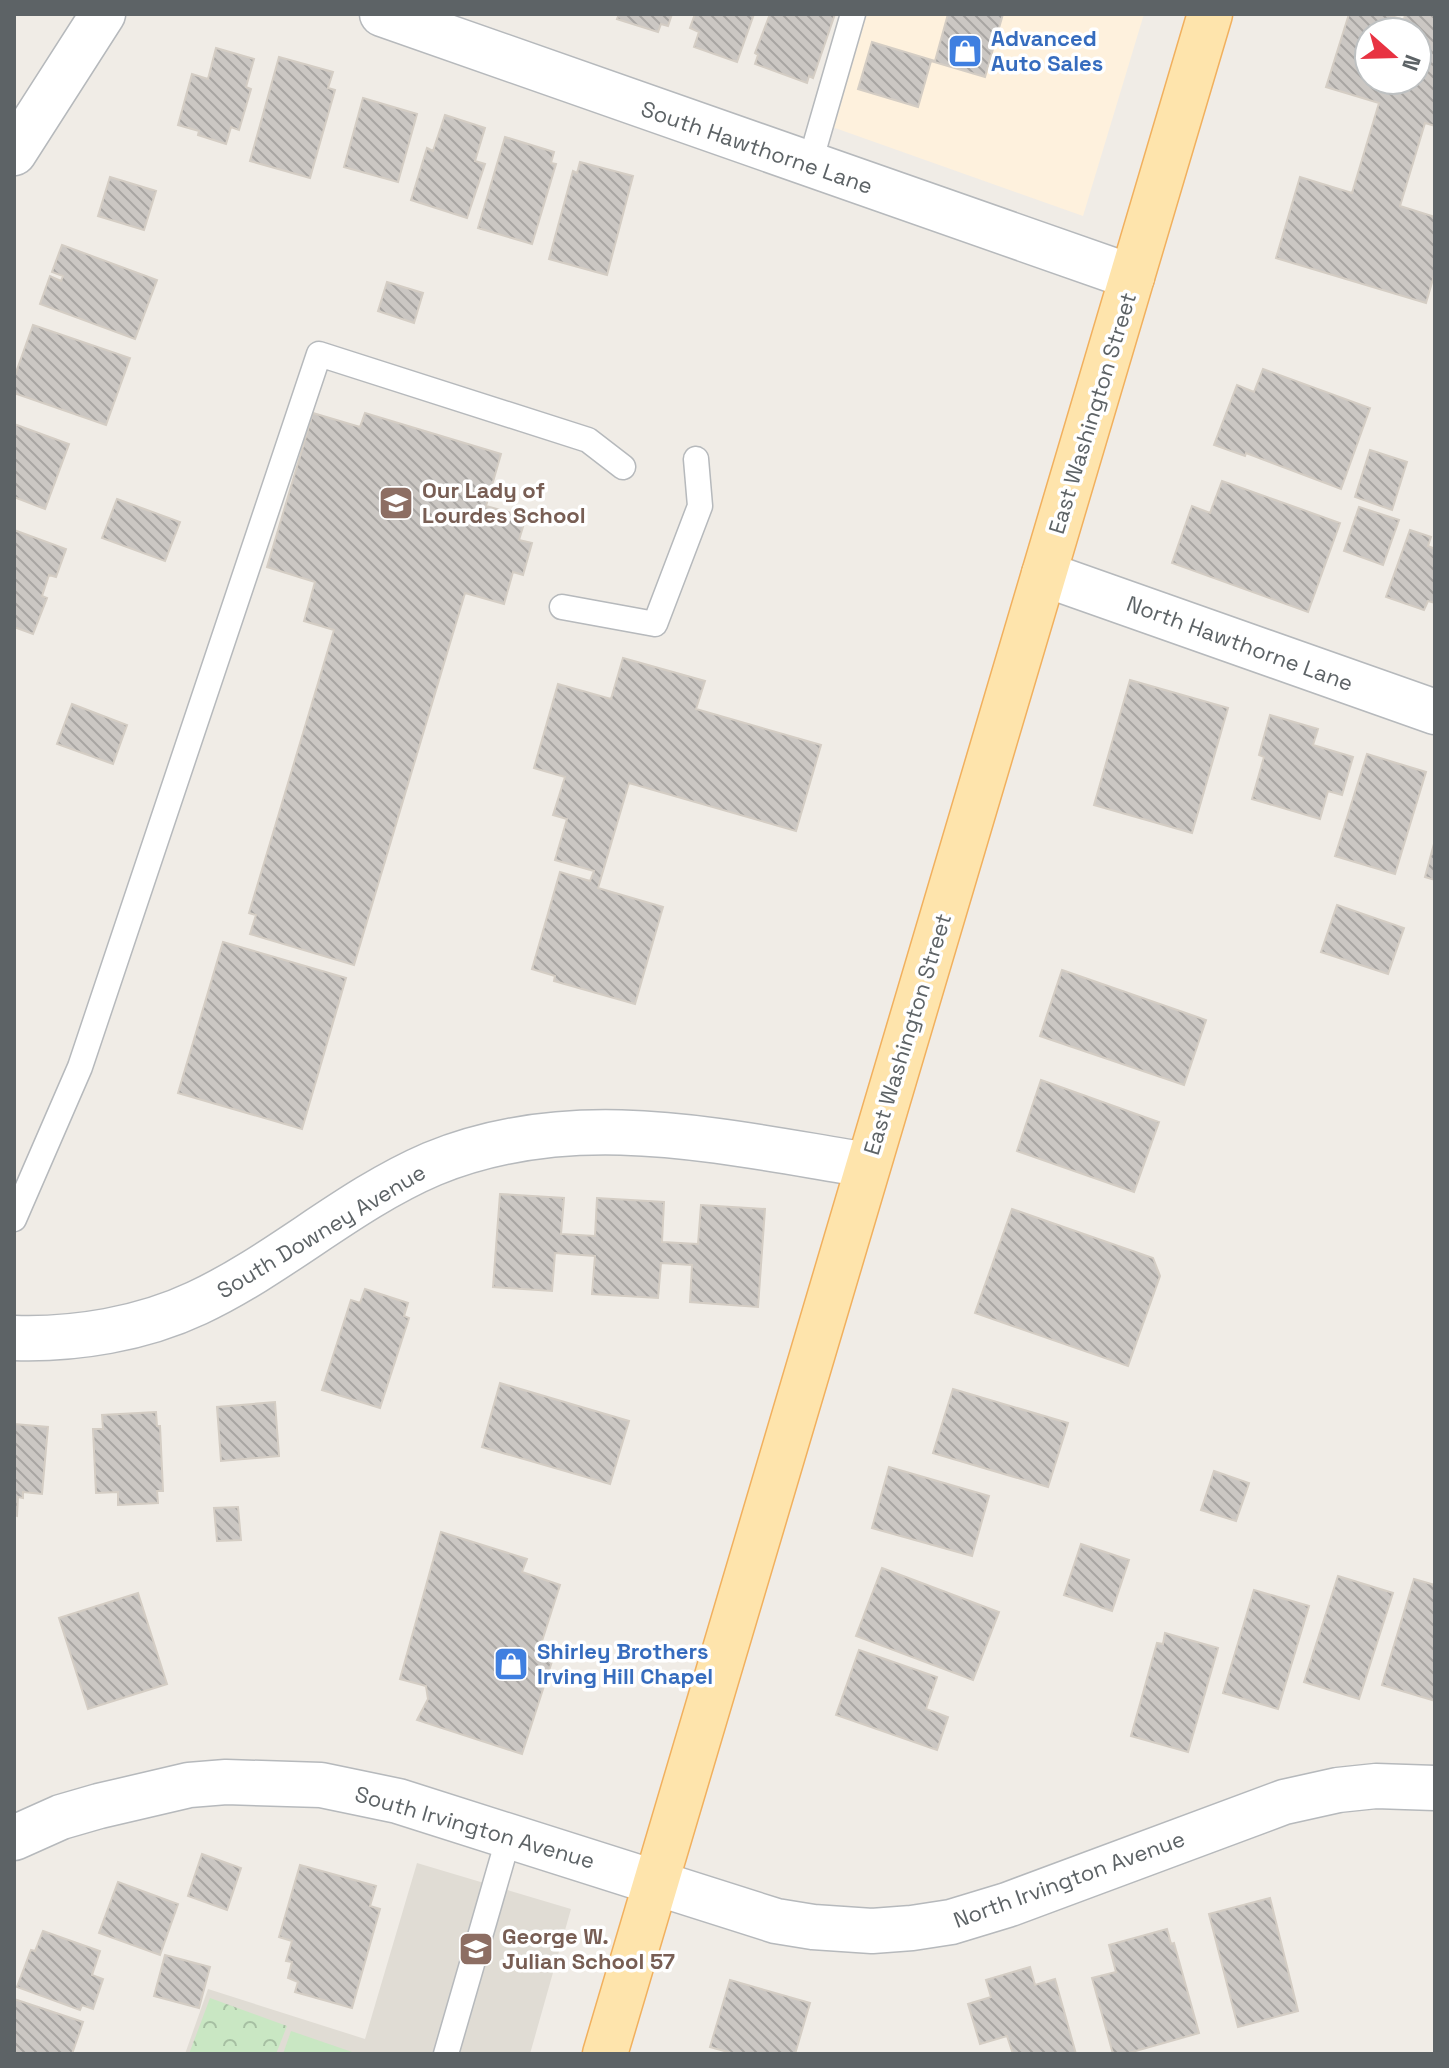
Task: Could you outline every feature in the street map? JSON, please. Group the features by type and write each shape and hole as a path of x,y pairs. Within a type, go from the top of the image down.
{"main road":[{"name":"East Washington Street","path":"605,2054 1210,14"}],"street":[{"path":"14,153 103,14"},
{"name":"South Hawthorne Lane","path":"382,14 1132,277"},
{"name":"North Hawthorne Lane","path":"1044,574 1435,712"},
{"name":"South Downey Avenue","path":"14,1338 101,1332 195,1304 244,1277 374,1195 432,1165 507,1142 580,1131 636,1131 868,1165"},
{"name":"South Irvington Avenue","path":"14,1838 61,1817 117,1800 189,1785 226,1782 321,1785 359,1791 655,1881"},
{"name":"North Irvington Avenue","path":"655,1881 794,1925 852,1930 912,1928 951,1922 1007,1905 1284,1802 1329,1791 1376,1786 1435,1788"}],"lane":[{"path":"809,166 853,14"},
{"path":"14,1219 80,1067 319,354 588,440 623,467"},
{"path":"562,607 655,624 700,506 696,459"},
{"path":"446,2054 509,1836"}],"shaded area":[{"path":"853,14 1144,14 1083,216 821,123"},
{"name":"George W. Julian School 57","path":"417,1863 571,1909 530,2054 185,2054 208,1989 365,2039"}],"green space":[{"path":"210,1998 287,2026 276,2054 189,2054"},
{"path":"291,2031 358,2054 283,2054"}],"building":[{"path":"619,14 672,14 668,26 661,24 658,32 617,19"},
{"path":"695,14 754,14 737,62 694,47 699,32 690,28"},
{"path":"770,14 835,14 813,78 809,76 807,83 755,64 758,55 755,53"},
{"name":"Advanced Auto Sales","path":"948,14 1003,14 985,77 931,61 918,107 858,89 872,42 935,61"},
{"path":"1349,14 1391,16 1353,16 1353,95 1326,87"},
{"path":"1435,14 1435,126 1425,123 1400,206 1435,217 1435,272 1426,303 1276,258 1300,177 1352,193 1379,103 1356,96 1433,96 1433,16 1405,16"},
{"path":"216,48 254,59 246,87 251,89 239,130 231,127 226,144 178,125 192,74 208,79"},
{"path":"279,57 333,72 328,88 335,90 310,178 250,161"},
{"path":"363,98 417,114 398,182 344,167"},
{"path":"445,115 485,128 475,161 485,164 467,218 411,200 427,148 433,151"},
{"path":"505,137 554,152 551,163 556,164 532,244 478,228"},
{"path":"580,162 633,176 607,275 549,259 573,171 577,173"},
{"path":"110,177 156,191 144,230 98,216"},
{"path":"62,245 157,280 135,339 40,304 50,276 61,281 63,276 52,272"},
{"path":"387,282 423,293 414,323 378,311"},
{"path":"33,325 130,358 106,425 14,393 14,378"},
{"path":"1263,369 1370,408 1341,489 1246,453 1245,456 1214,445 1237,385 1254,392"},
{"path":"313,413 360,427 365,413 501,454 486,506 526,517 519,540 532,543 523,575 513,572 504,604 465,593 354,965 250,934 256,915 249,913 334,630 304,621 315,582 267,567"},
{"path":"14,424 69,444 45,509 14,497"},
{"path":"1370,450 1407,462 1392,510 1355,497"},
{"path":"1222,481 1340,523 1308,612 1172,563 1192,506 1210,513"},
{"path":"117,499 180,522 165,561 102,538"},
{"path":"1359,507 1399,520 1383,565 1344,551"},
{"path":"14,530 66,549 56,577 49,575 42,596 47,598 33,634 14,627"},
{"path":"1410,530 1431,537 1428,546 1435,549 1435,603 1428,601 1424,610 1386,597"},
{"path":"623,658 705,681 696,709 821,745 796,831 629,783 598,888 663,907 635,1004 554,981 555,976 532,969 560,872 590,881 594,871 555,860 567,819 553,815 565,777 534,768 558,684 611,699"},
{"path":"1130,680 1228,708 1192,833 1094,805"},
{"path":"72,704 127,725 113,764 57,744"},
{"path":"1270,715 1318,729 1313,745 1353,757 1342,795 1328,791 1320,819 1252,799 1264,757 1259,755"},
{"path":"1367,754 1426,772 1395,874 1335,856"},
{"path":"1435,840 1435,880 1425,877"},
{"path":"1337,905 1404,928 1388,974 1321,952"},
{"path":"223,942 346,978 302,1129 178,1093"},
{"path":"1062,970 1206,1020 1184,1085 1040,1036"},
{"path":"1041,1080 1159,1122 1134,1192 1017,1151"},
{"path":"500,1194 564,1198 561,1234 595,1236 597,1198 664,1202 662,1242 698,1244 701,1205 765,1209 758,1307 690,1302 692,1265 661,1263 658,1298 592,1294 595,1256 555,1253 552,1291 493,1287"},
{"path":"1012,1209 1153,1258 1160,1276 1128,1366 975,1313"},
{"path":"365,1289 408,1303 404,1316 409,1318 380,1408 322,1390 351,1300 360,1303"},
{"path":"500,1383 629,1421 610,1484 482,1447"},
{"path":"953,1389 1068,1423 1048,1487 933,1453"},
{"path":"275,1402 279,1456 221,1461 217,1407"},
{"path":"156,1412 157,1426 160,1426 163,1491 157,1491 158,1503 118,1505 118,1492 96,1493 93,1429 103,1429 102,1415"},
{"path":"14,1424 48,1427 42,1494 23,1492 23,1498 18,1497 17,1516 14,1515"},
{"path":"889,1467 989,1496 972,1556 872,1528"},
{"path":"1214,1471 1249,1483 1236,1521 1201,1510"},
{"path":"238,1507 241,1540 217,1541 214,1508"},
{"path":"441,1532 527,1559 522,1572 560,1585 542,1641 557,1646 522,1754 417,1720 428,1699 426,1686 400,1679"},
{"path":"1081,1544 1129,1560 1112,1611 1064,1595"},
{"path":"882,1568 999,1612 973,1680 856,1636"},
{"path":"1338,1576 1393,1593 1359,1699 1304,1682"},
{"path":"1414,1579 1435,1585 1435,1701 1382,1685"},
{"path":"1254,1590 1309,1606 1278,1709 1223,1693"},
{"path":"138,1593 167,1684 88,1709 59,1618"},
{"path":"1165,1633 1218,1648 1188,1752 1131,1736 1157,1643 1163,1644"},
{"path":"859,1650 937,1677 926,1709 948,1717 937,1750 836,1715"},
{"path":"202,1854 241,1868 227,1910 188,1896"},
{"path":"300,1865 376,1886 370,1906 380,1909 352,2008 295,1992 298,1982 288,1978 292,1962 286,1961 292,1941 279,1937"},
{"path":"118,1882 178,1904 160,1955 99,1933"},
{"path":"1270,1898 1298,2011 1238,2027 1209,1914"},
{"path":"1167,1929 1171,1944 1174,1943 1199,2033 1125,2054 1113,2054 1092,1978 1116,1972 1109,1945"},
{"path":"43,1931 100,1951 92,1975 103,1979 93,2009 82,2005 80,2010 17,1987 31,1950 35,1951"},
{"path":"165,1955 210,1967 199,2008 154,1996"},
{"path":"1030,1967 1035,1985 1055,1979 1076,2054 1013,2054 1007,2036 980,2044 968,2004 991,1997 986,1980"},
{"path":"730,1980 810,2003 795,2054 735,2054 710,2047"},
{"path":"14,1999 83,2022 72,2054 14,2054"}],"place":[{"name":"Advanced Auto Sales","path":"965,51"},
{"name":"Our Lady of Lourdes School","path":"396,503"},
{"name":"Shirley Brothers Irving Hill Chapel","path":"511,1664"},
{"name":"George W. Julian School 57","path":"476,1949"}]}
